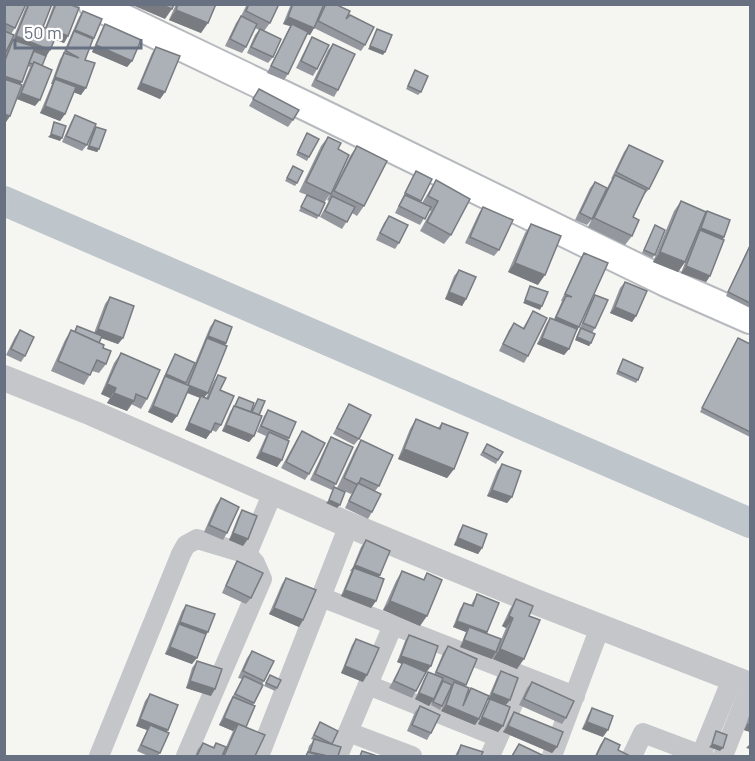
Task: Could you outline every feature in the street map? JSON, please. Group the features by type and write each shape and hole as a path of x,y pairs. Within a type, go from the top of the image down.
{"main road":[{"path":"93,4 666,282 750,319"}],"street":[{"path":"4,378 92,413 349,525 744,683"},
{"path":"248,554 273,492"},
{"path":"259,756 349,525"},
{"path":"99,756 181,554 186,545 197,539 248,554 262,579 186,756"},
{"path":"321,597 575,696"},
{"path":"338,756 393,625"},
{"path":"552,756 600,627"},
{"path":"489,756 525,677"},
{"path":"632,756 643,733 703,756 744,683"},
{"path":"723,756 744,683"},
{"path":"368,685 498,737"},
{"path":"348,732 412,756"}],"building":[{"path":"4,4 26,4 15,28 4,23"},
{"path":"29,4 52,4 43,27 46,28 56,4 69,4 79,8 68,36 58,32 50,50 16,36"},
{"path":"160,4 174,4 172,9"},
{"path":"178,4 216,4 208,23 176,10"},
{"path":"249,4 279,4 270,23 246,11"},
{"path":"293,4 324,4 314,28 288,17"},
{"path":"326,4 335,4 350,11 346,19 350,15 374,27 365,45 318,21"},
{"path":"83,11 102,19 94,38 75,30"},
{"path":"241,16 257,24 246,47 230,39"},
{"path":"105,24 141,40 132,61 96,45"},
{"path":"292,24 308,32 288,74 271,66"},
{"path":"260,29 281,39 273,57 251,47"},
{"path":"377,29 392,35 385,52 370,46"},
{"path":"4,31 14,35 4,56"},
{"path":"74,31 93,39 85,60 95,63 86,88 55,77 64,53 79,58 66,51"},
{"path":"312,37 329,45 317,69 301,61"},
{"path":"13,40 35,47 22,82 4,76 4,63"},
{"path":"333,44 355,54 338,90 316,80"},
{"path":"156,47 180,56 165,92 141,83"},
{"path":"34,51 46,56 42,66 34,62 29,63"},
{"path":"34,62 52,70 40,100 21,93"},
{"path":"415,70 428,76 421,92 408,86"},
{"path":"4,79 22,85 10,116 4,114"},
{"path":"55,79 76,87 65,114 45,106"},
{"path":"259,89 299,110 293,120 253,99"},
{"path":"75,115 96,124 87,145 66,136"},
{"path":"54,122 66,126 62,138 51,134"},
{"path":"96,127 106,130 99,149 89,146"},
{"path":"307,133 319,139 309,157 298,152"},
{"path":"328,137 341,143 338,149 349,155 331,194 306,182"},
{"path":"629,145 663,161 649,189 616,172"},
{"path":"357,146 387,161 364,206 334,191"},
{"path":"293,166 303,171 297,183 287,178"},
{"path":"416,171 432,179 421,201 405,193"},
{"path":"615,175 646,190 633,217 639,220 632,236 594,218"},
{"path":"436,180 470,199 451,235 427,222 438,201 428,196"},
{"path":"595,182 607,188 592,219 580,213"},
{"path":"307,195 325,203 319,216 301,207"},
{"path":"405,195 431,207 425,219 399,206"},
{"path":"332,196 355,207 347,222 325,211"},
{"path":"681,201 706,212 685,262 660,252"},
{"path":"483,207 513,220 499,250 470,237"},
{"path":"707,211 730,220 724,237 701,228"},
{"path":"389,216 408,225 399,243 380,233"},
{"path":"531,224 561,236 545,275 515,263"},
{"path":"655,225 665,230 655,255 644,250"},
{"path":"700,230 724,240 710,276 686,266"},
{"path":"750,246 750,303 728,292"},
{"path":"584,253 608,263 579,327 556,317 566,296 572,297 565,294"},
{"path":"459,270 476,277 466,299 449,292"},
{"path":"625,282 647,291 636,316 615,307"},
{"path":"530,286 548,292 542,306 525,300"},
{"path":"595,295 608,300 595,328 583,323"},
{"path":"110,297 134,306 123,338 98,329"},
{"path":"533,311 547,318 528,356 503,344 514,323 524,329"},
{"path":"550,318 577,329 569,349 542,338"},
{"path":"215,320 232,327 226,343 208,336"},
{"path":"77,326 102,336 99,343 75,332"},
{"path":"581,328 595,334 591,343 577,337"},
{"path":"20,330 34,337 25,356 11,349"},
{"path":"71,330 104,345 103,348 111,351 106,364 97,360 90,375 58,361"},
{"path":"207,338 227,346 208,393 188,385"},
{"path":"738,338 750,344 750,432 702,408"},
{"path":"121,353 160,370 147,399 136,394 134,401 114,393 116,388 107,384"},
{"path":"175,354 195,363 186,383 166,374"},
{"path":"623,359 643,368 638,380 618,371"},
{"path":"218,375 226,378 220,390 234,396 221,425 215,423 211,432 189,423 201,396 208,399"},
{"path":"165,376 190,386 177,416 153,406"},
{"path":"239,397 254,403 251,412 235,406"},
{"path":"258,399 265,401 259,415 252,412"},
{"path":"349,404 371,415 359,439 337,428"},
{"path":"234,406 262,416 254,436 226,425"},
{"path":"268,410 296,422 289,438 261,426"},
{"path":"416,419 440,429 442,423 468,433 454,469 404,449"},
{"path":"302,431 325,443 309,474 286,462"},
{"path":"269,432 289,441 282,460 261,452"},
{"path":"331,437 353,447 336,484 315,474"},
{"path":"361,440 393,455 379,486 361,478 358,485 344,478"},
{"path":"487,444 503,452 498,460 483,452"},
{"path":"502,464 521,471 512,497 492,490"},
{"path":"358,483 381,494 372,512 349,501"},
{"path":"334,487 345,492 340,505 329,500"},
{"path":"221,498 239,507 227,533 209,525"},
{"path":"242,510 257,516 248,539 233,533"},
{"path":"463,525 487,534 482,548 458,538"},
{"path":"366,540 390,551 380,575 355,565"},
{"path":"237,561 263,573 251,598 226,586"},
{"path":"354,568 384,579 376,601 345,590"},
{"path":"402,571 424,580 427,573 442,580 427,616 390,601"},
{"path":"286,578 316,590 303,620 274,608"},
{"path":"477,594 499,603 487,632 457,621 464,603 473,606"},
{"path":"516,599 533,606 529,616 540,620 524,659 500,649 513,618 509,616"},
{"path":"186,605 215,614 208,632 180,622"},
{"path":"179,624 206,634 197,658 170,647"},
{"path":"469,627 501,639 496,652 464,640"},
{"path":"409,635 438,646 431,666 401,656"},
{"path":"356,639 379,648 367,675 345,666"},
{"path":"448,646 477,659 466,685 436,672"},
{"path":"252,651 274,661 264,681 243,671"},
{"path":"197,661 222,669 215,689 190,681"},
{"path":"403,662 426,672 416,691 394,681"},
{"path":"501,671 518,678 510,700 492,693"},
{"path":"428,672 443,678 434,699 419,693"},
{"path":"270,675 281,680 277,688 266,683"},
{"path":"244,676 263,685 254,703 235,694"},
{"path":"443,681 452,685 442,706 433,702"},
{"path":"454,682 469,688 463,706 471,688 489,696 479,719 446,705"},
{"path":"532,682 574,701 566,718 524,699"},
{"path":"150,694 178,705 168,730 140,719"},
{"path":"233,697 255,706 246,727 224,718"},
{"path":"490,699 510,707 503,726 482,717"},
{"path":"420,706 440,715 431,733 412,725"},
{"path":"592,708 613,716 608,730 587,722"},
{"path":"514,712 563,732 557,747 508,726"},
{"path":"320,722 338,731 332,744 314,735"},
{"path":"238,724 265,735 255,756 224,756"},
{"path":"150,725 169,733 160,753 141,745"},
{"path":"716,731 727,735 723,748 712,744"},
{"path":"605,738 620,745 618,750 630,756 596,756"},
{"path":"314,739 341,747 338,756 310,752"},
{"path":"203,743 214,748 216,743 226,747 222,756 197,756"},
{"path":"519,744 544,756 512,756"},
{"path":"461,745 483,752 481,756 457,756"},
{"path":"362,751 377,756 360,756"},
{"path":"308,752 321,756 306,756"}],"waterway":[{"path":"4,201 750,523"}]}
